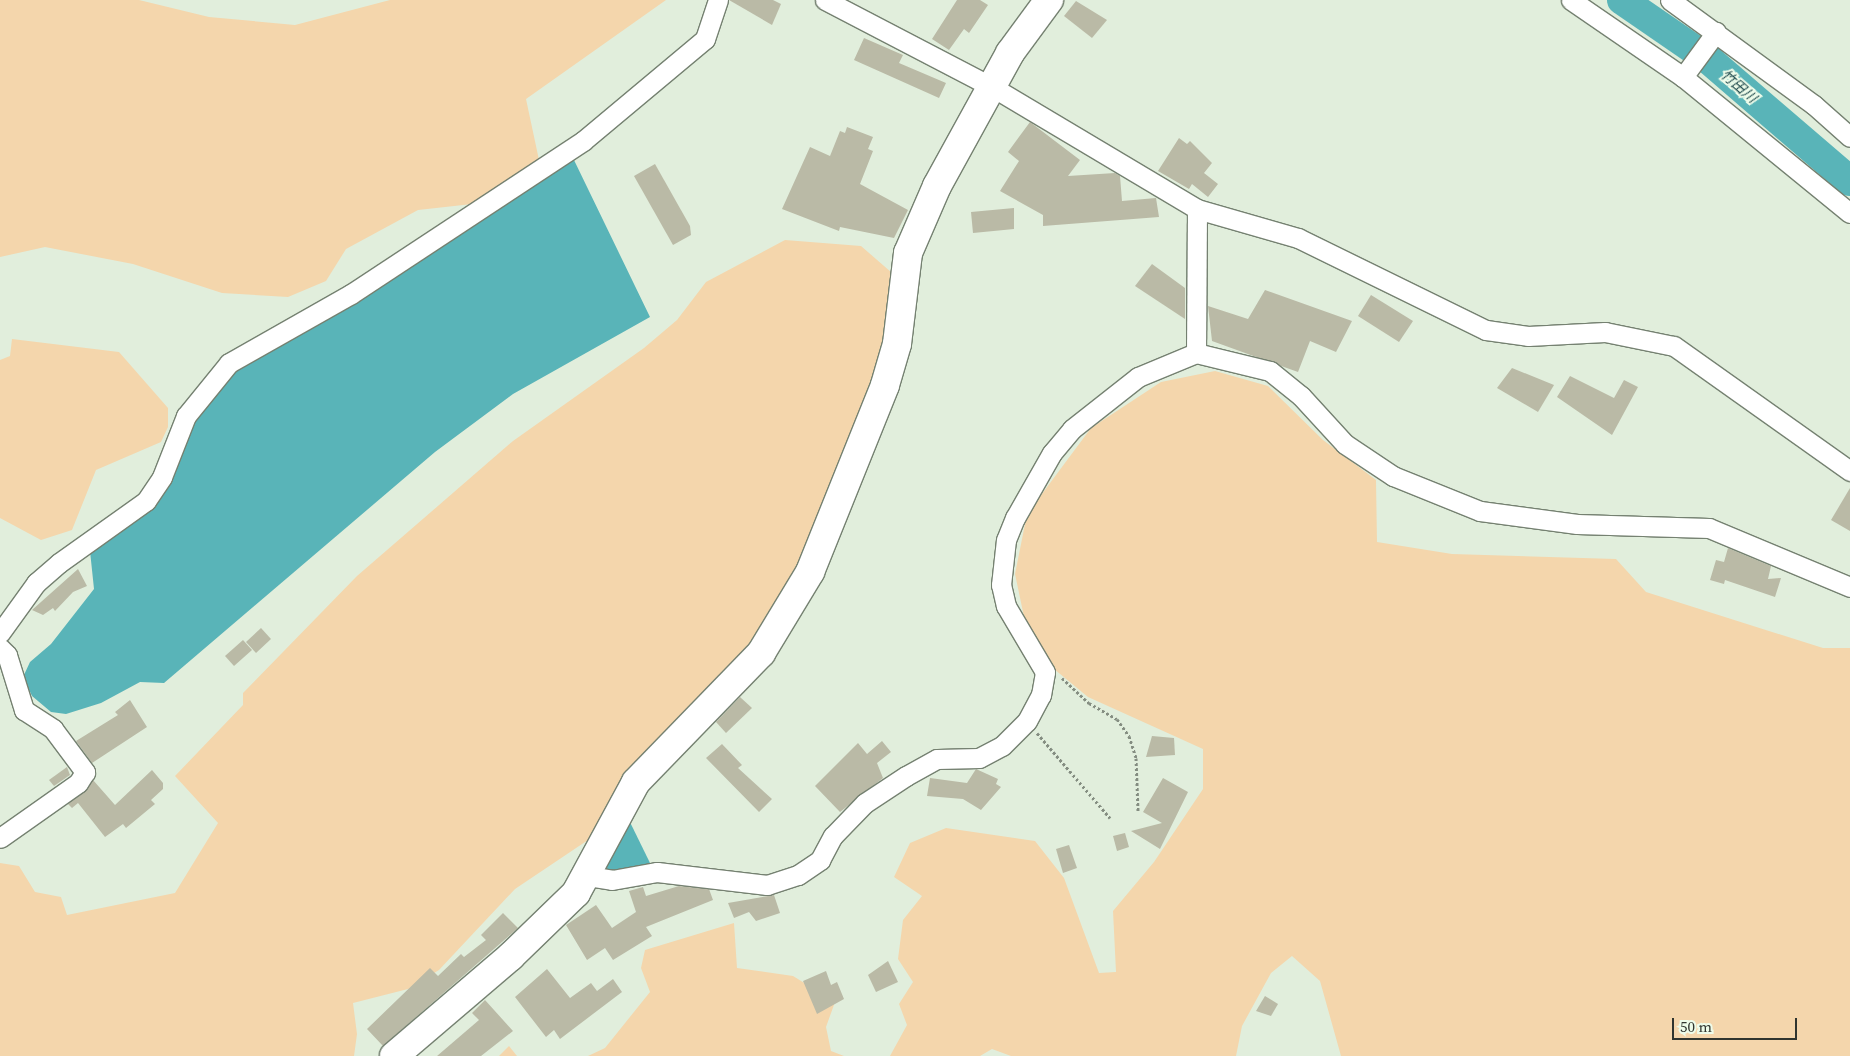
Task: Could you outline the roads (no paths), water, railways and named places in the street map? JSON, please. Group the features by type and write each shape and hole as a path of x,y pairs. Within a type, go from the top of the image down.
{"street":[{"path":"0,633 36,583 58,563 146,502 162,476 186,416 229,363 351,294 583,141 705,39 718,0"},
{"path":"825,0 994,88 1197,209 1298,238 1486,330 1528,336 1606,332 1674,346 1850,471"},
{"path":"394,1056 558,913 588,876 636,782 761,654 810,572 885,385 897,344 908,253 937,186 994,88 1010,52 1049,0"},
{"path":"1570,0 1685,75 1850,213"},
{"path":"1670,0 1850,138"},
{"path":"1685,75 1715,34"},
{"path":"1196,353 1197,209"},
{"path":"588,876 612,880 657,872 767,885 798,875 820,860 833,836 865,803 937,759 979,758 1002,746 1027,721 1041,696 1045,672 1006,606 1001,585 1006,540 1015,518 1052,453 1080,422 1138,377 1196,353 1270,371 1301,396 1345,444 1394,476 1480,511 1577,524 1709,528 1850,587"},
{"path":"0,648 7,655 24,710 53,729 85,772 78,783 0,838"}],"water":[{"path":"573,158 650,317 513,394 435,452 164,683 140,682 101,703 66,714 51,712 32,696 23,677 30,662 51,644 94,589 90,551 147,513 161,494 190,423 229,374 409,269"},
{"path":"627,816 650,863 624,873 600,870"}],"waterway":[{"name":"竹田川","path":"1622,0 1708,59 1850,181"}]}
